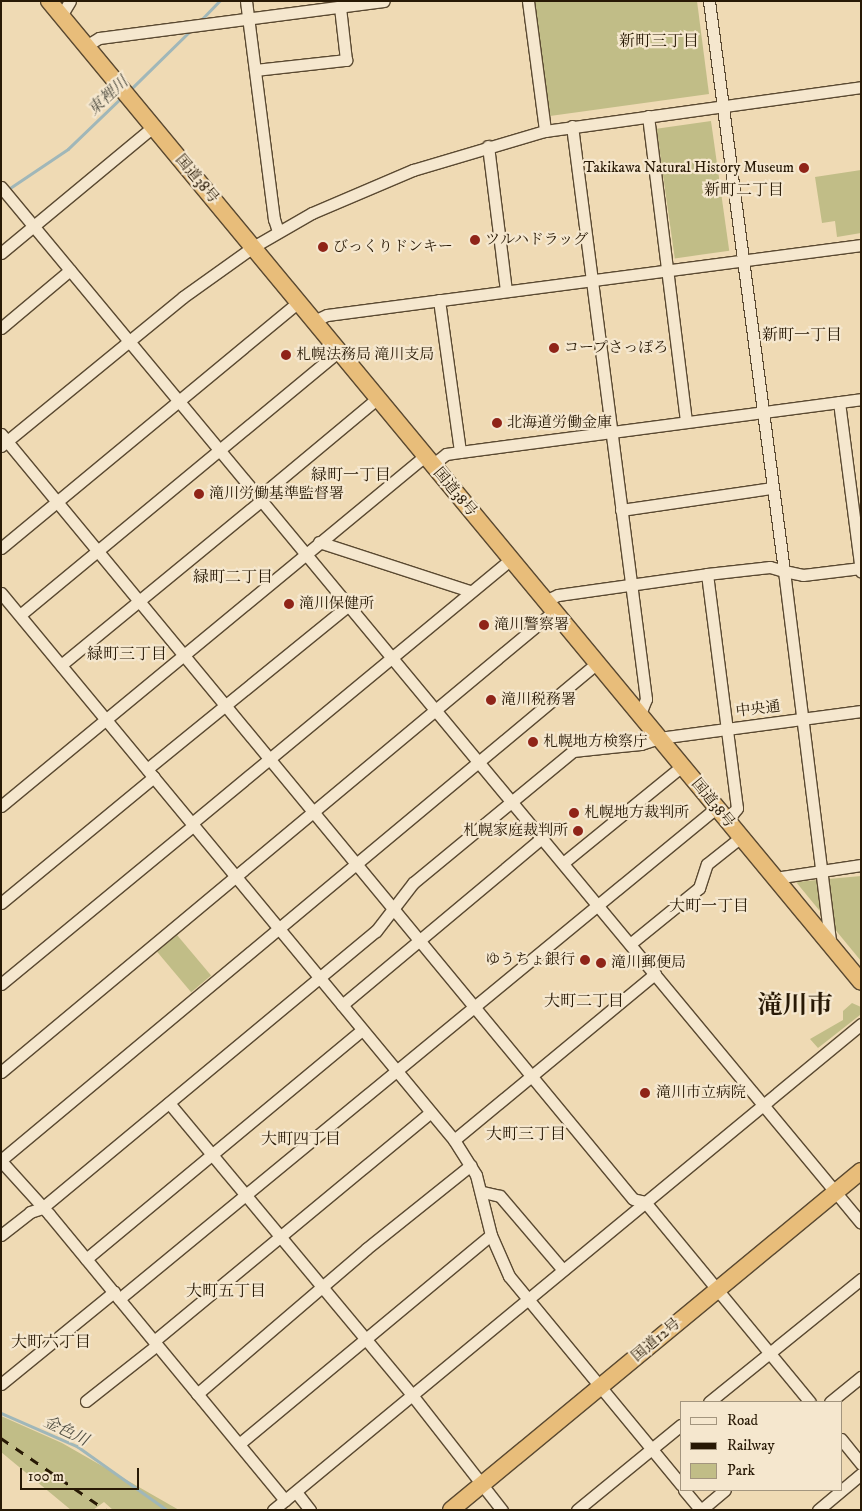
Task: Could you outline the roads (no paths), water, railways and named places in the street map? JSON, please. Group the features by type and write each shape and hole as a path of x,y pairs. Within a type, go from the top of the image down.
{"highway":[{"name":"国道38号","path":"49,1 861,982"},
{"name":"国道12号","path":"451,1510 861,1171"}],"street":[{"path":"61,16 70,1"},
{"path":"246,1 278,231"},
{"path":"86,46 99,38 248,19 333,5 384,1"},
{"path":"528,1 545,131"},
{"path":"709,1 823,870 831,946"},
{"path":"255,70 346,60 333,5"},
{"path":"809,1401 645,1202 633,1199 476,1006 98,550 3,441 129,340 252,247 278,231 413,170 488,146 572,126 861,88"},
{"path":"648,116 686,422"},
{"path":"572,126 646,698 640,714"},
{"path":"1,253 153,127"},
{"path":"488,146 506,291"},
{"path":"1,186 861,1223"},
{"path":"314,321 327,315 861,245"},
{"path":"1,328 70,270"},
{"path":"439,300 460,452"},
{"path":"1,548 298,302"},
{"path":"20,616 339,352"},
{"path":"62,665 378,398"},
{"path":"1,806 319,542 428,460 460,452 861,399"},
{"path":"839,402 861,572"},
{"path":"621,510 772,488"},
{"path":"319,542 470,591"},
{"path":"1,984 269,758 511,559"},
{"path":"1,1072 436,710 549,606 558,595 770,567 804,575 861,568"},
{"path":"707,574 737,808 727,821"},
{"path":"1,593 454,1140 471,1165 483,1192 491,1235 509,1276 680,1484"},
{"path":"1,903 227,706 348,605"},
{"path":"285,1500 117,1295 1,1161 280,929 355,862 597,663"},
{"name":"中央通","path":"1,1236 30,1212 42,1208 376,931 413,883 573,751 642,744 659,738 861,711"},
{"path":"563,863 682,766"},
{"path":"1,1384 246,1194 716,808"},
{"path":"630,944 699,888 707,864 741,837"},
{"path":"342,1004 542,838"},
{"path":"775,878 861,865"},
{"path":"454,1140 655,974"},
{"path":"273,1510 861,1024"},
{"path":"86,1258 362,1030"},
{"path":"169,1103 412,1395 475,1472 502,1510"},
{"path":"86,1401 431,1112"},
{"path":"197,1394 322,1287 471,1165"},
{"path":"483,1192 500,1196 563,1270"},
{"path":"239,1444 491,1235"},
{"path":"710,1401 861,1279"},
{"path":"831,1401 861,1377"},
{"path":"577,1510 680,1426"},
{"path":"842,1440 861,1464"},
{"path":"842,1490 861,1474"},
{"path":"685,1491 697,1508 722,1491"},
{"path":"818,1510 841,1491"},
{"path":"296,1492 310,1510"}],"waterway":[{"name":"東裡川","path":"200,21 219,1"},
{"name":"東裡川","path":"131,89 191,30"},
{"name":"東裡川","path":"7,190 68,149 121,98"},
{"name":"金色川","path":"1,1413 77,1446 167,1510"}],"railway":[{"path":"1,1438 106,1510"}],"place":[{"name":"Takikawa Natural History Museum","path":"804,168"},
{"name":"ツルハドラッグ","path":"475,240"},
{"name":"びっくりドンキー","path":"323,247"},
{"name":"コープさっぽろ","path":"554,348"},
{"name":"札幌法務局 滝川支局","path":"286,355"},
{"name":"北海道労働金庫","path":"497,423"},
{"name":"滝川労働基準監督署","path":"199,494"},
{"name":"滝川保健所","path":"289,604"},
{"name":"滝川警察署","path":"484,625"},
{"name":"滝川税務署","path":"491,700"},
{"name":"札幌地方検察庁","path":"533,742"},
{"name":"札幌地方裁判所","path":"574,813"},
{"name":"札幌家庭裁判所","path":"578,831"},
{"name":"ゆうちょ銀行","path":"585,960"},
{"name":"滝川郵便局","path":"601,963"},
{"name":"滝川市立病院","path":"645,1093"}],"district":[{"name":"新町三丁目","path":"659,41"},
{"name":"新町二丁目","path":"744,190"},
{"name":"新町一丁目","path":"802,335"},
{"name":"緑町一丁目","path":"351,475"},
{"name":"緑町二丁目","path":"233,577"},
{"name":"緑町三丁目","path":"127,654"},
{"name":"大町一丁目","path":"709,906"},
{"name":"大町二丁目","path":"584,1001"},
{"name":"滝川市","path":"795,1006"},
{"name":"大町三丁目","path":"526,1134"},
{"name":"大町四丁目","path":"301,1139"},
{"name":"大町五丁目","path":"226,1291"},
{"name":"大町六丁目","path":"51,1342"}]}
